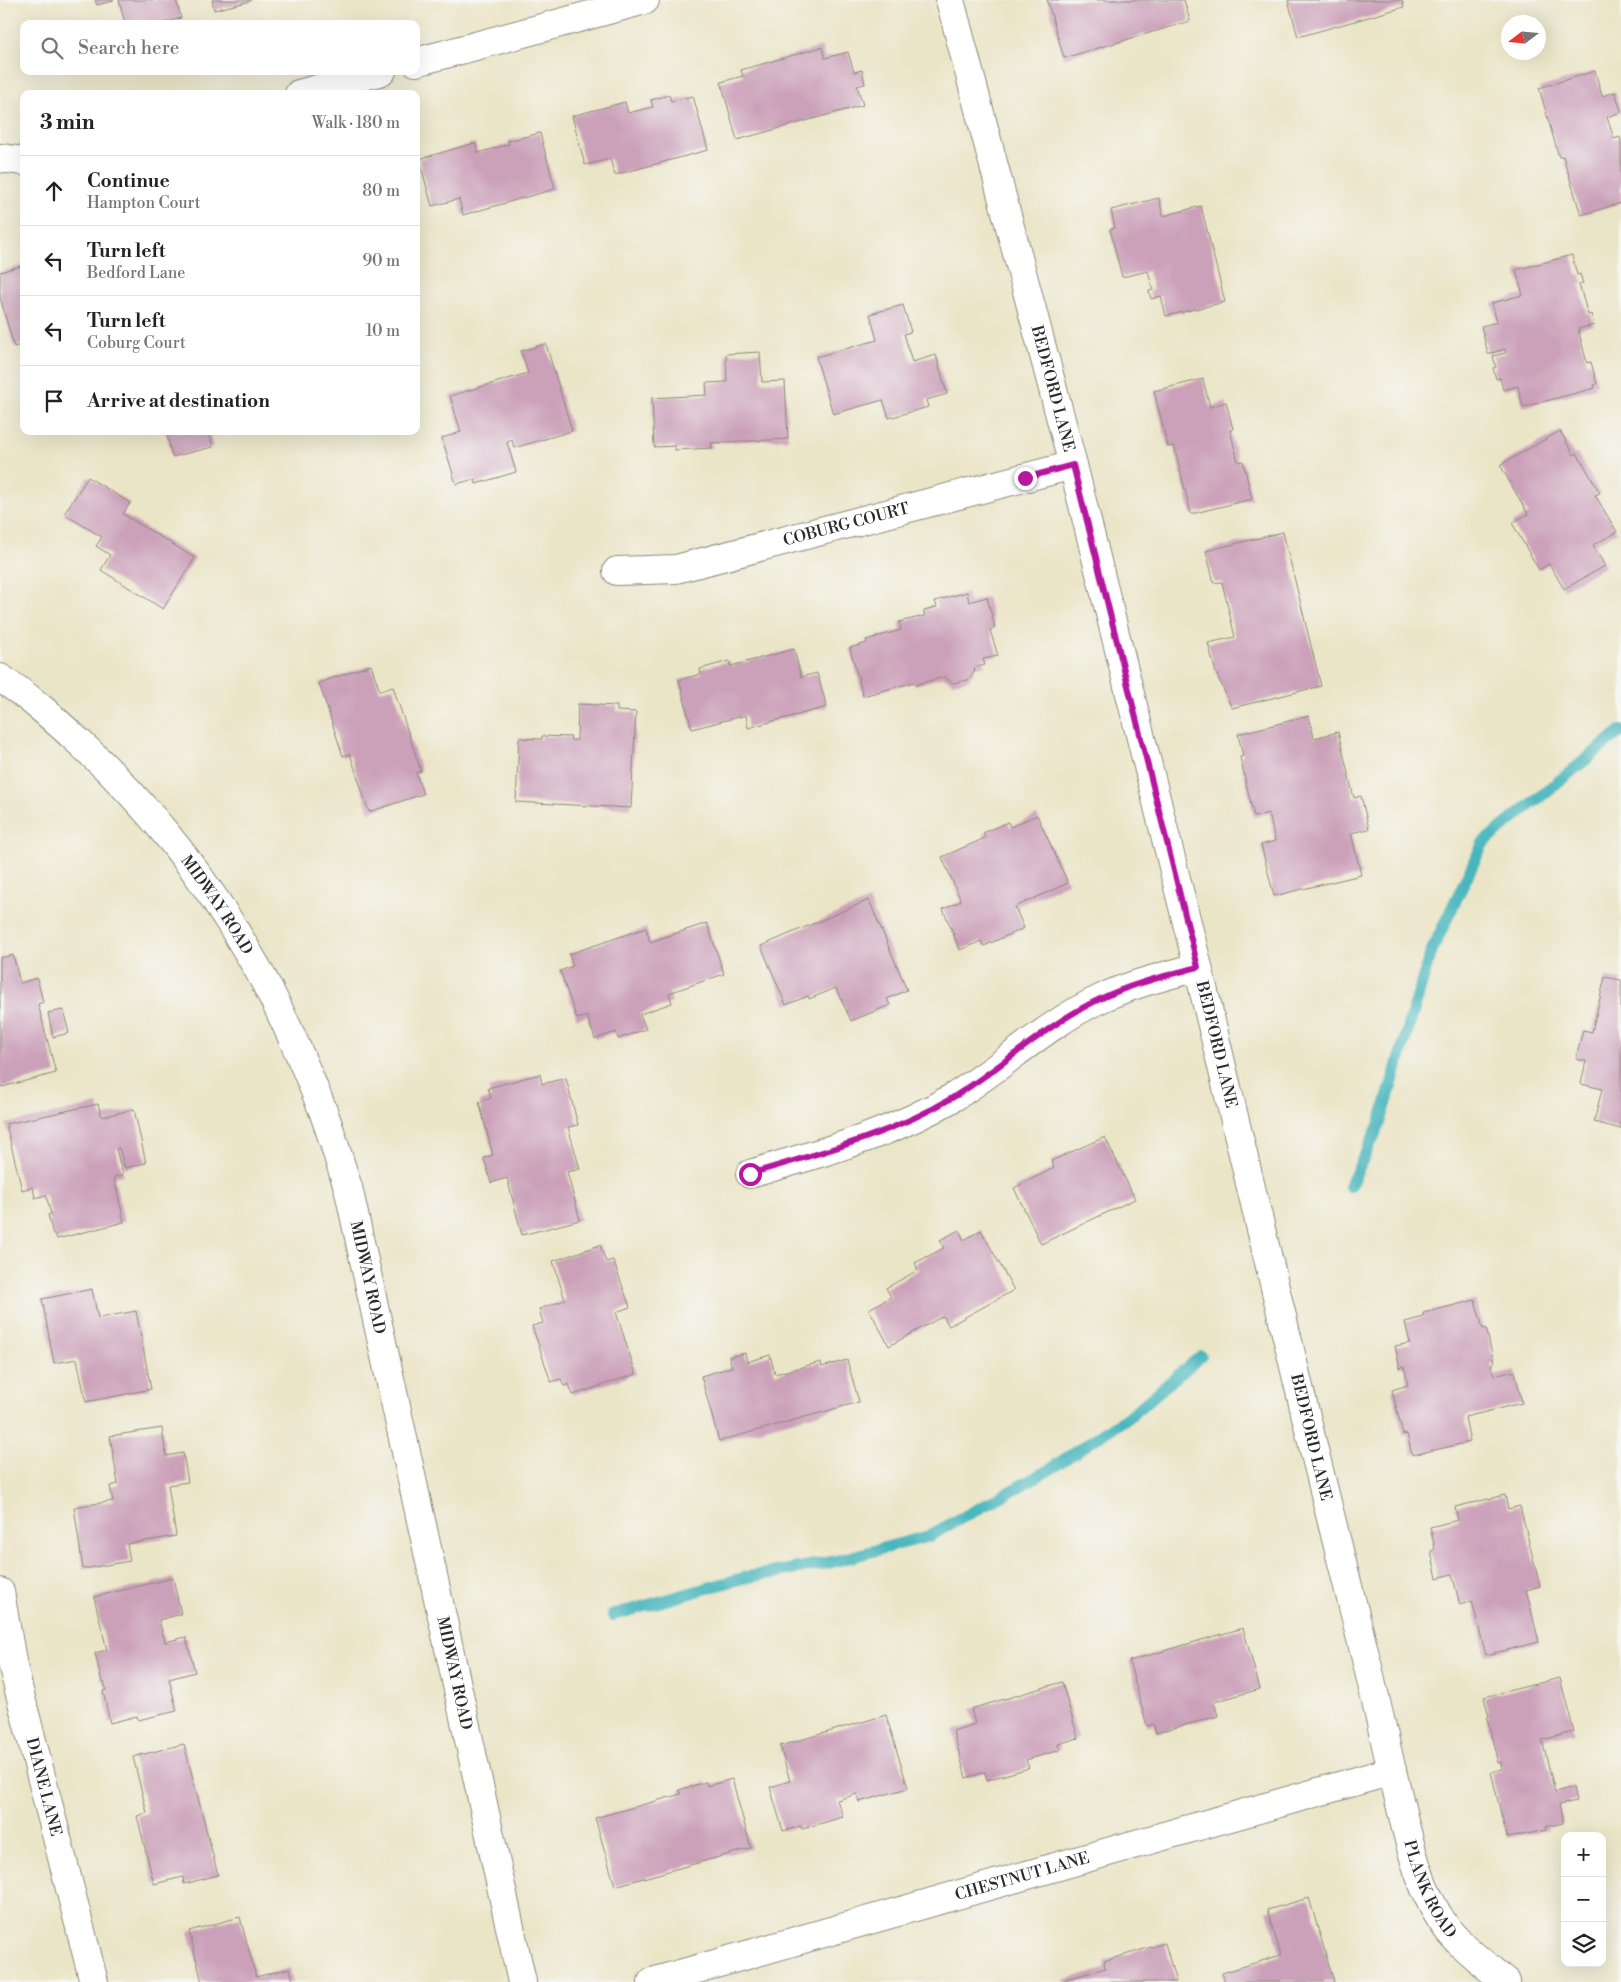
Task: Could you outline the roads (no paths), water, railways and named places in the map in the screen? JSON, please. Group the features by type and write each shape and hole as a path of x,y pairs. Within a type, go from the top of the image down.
{"street":[{"path":"420,61 645,0"},
{"name":"BEDFORD LANE","path":"950,0 1073,465 1198,967 1392,1771"},
{"path":"313,90 367,75"},
{"path":"0,158 20,160"},
{"name":"COBURG COURT","path":"617,571 676,569 1073,465"},
{"name":"MIDWAY ROAD","path":"0,678 17,689 55,721 125,786 189,864 250,954 276,1003 320,1102 348,1187 522,1982"},
{"path":"750,1174 850,1144 900,1125 952,1098 1042,1034 1101,998 1148,981 1198,967"},
{"name":"DIANE LANE","path":"0,1592 13,1667 94,1982"},
{"name":"CHESTNUT LANE","path":"652,1982 1392,1771"},
{"name":"PLANK ROAD","path":"1392,1771 1420,1879 1433,1910 1450,1933 1506,1982"}],"waterway":[{"path":"1350,1186 1380,1123 1431,952 1483,843 1621,731"},
{"path":"613,1615 743,1578 832,1562 929,1536 1047,1471 1131,1415 1201,1356"}]}
